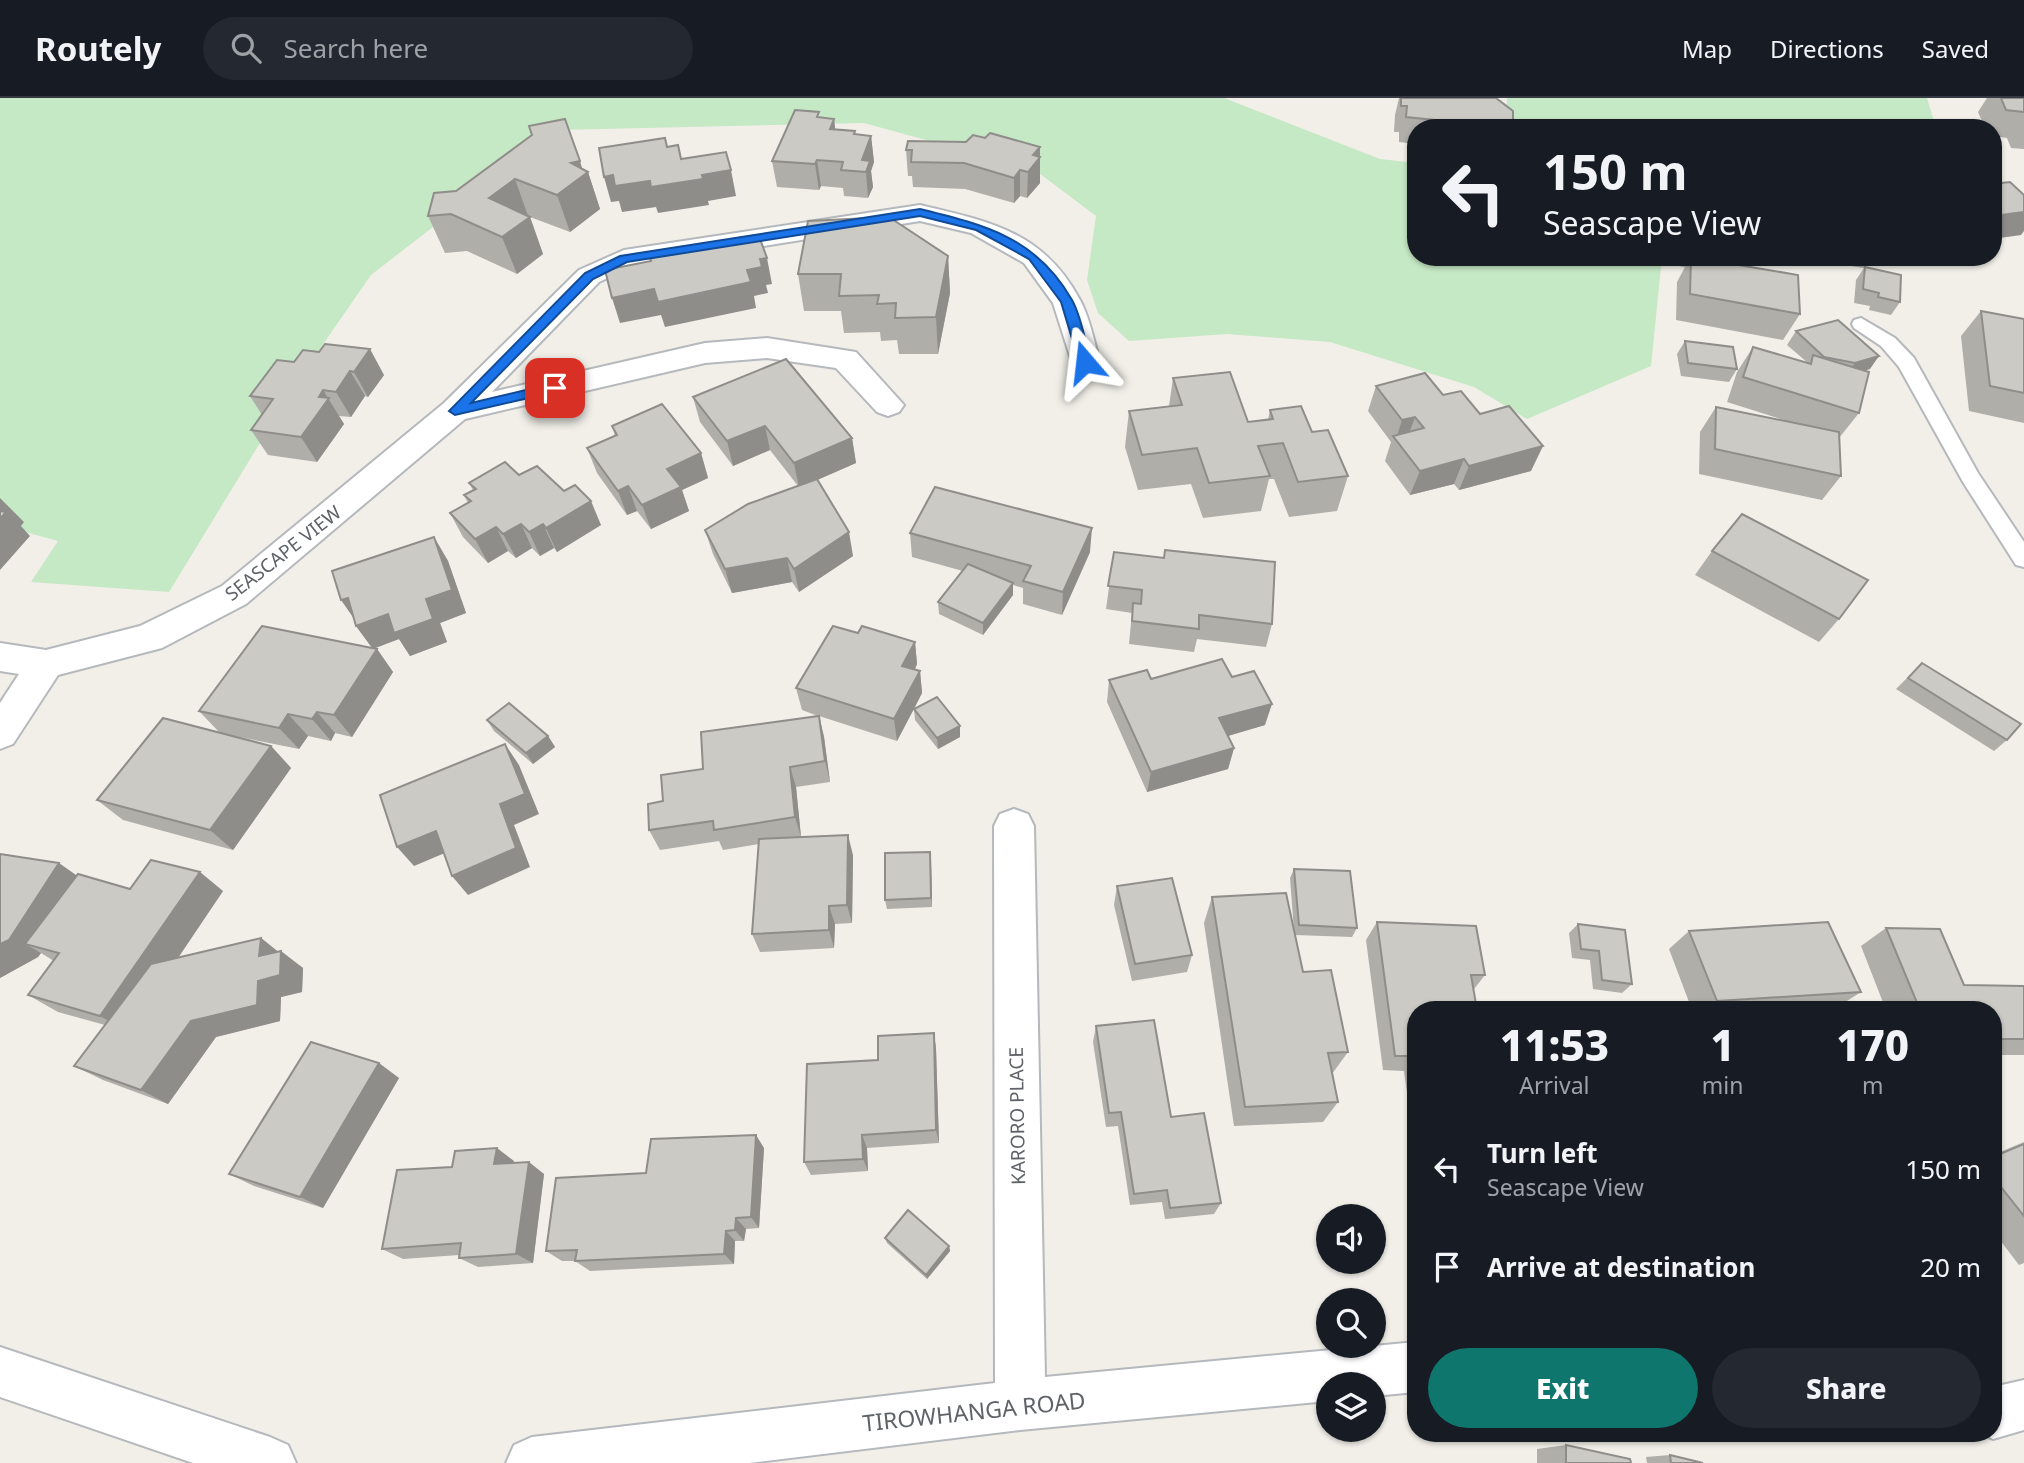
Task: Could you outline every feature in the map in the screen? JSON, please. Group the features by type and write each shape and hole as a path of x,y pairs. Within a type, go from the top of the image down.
{"street":[{"name":"SEASCAPE VIEW","path":"46,664 149,638 234,595 455,411 589,276 624,259 920,213 980,228 1034,257 1067,302 1085,362"},
{"name":"SEASCAPE VIEW","path":"455,411 705,353 767,348 845,359 888,405"},
{"path":"0,657 46,664 0,733"},
{"name":"KARORO PLACE","path":"1014,826 1020,1405"},
{"name":"TIROWHANGA ROAD","path":"532,1463 1020,1405 1407,1368"},
{"path":"0,1372 270,1463"},
{"path":"2002,1411 2024,1405"}],"lane":[{"path":"1861,324 1888,342 1907,363 1970,477 2024,559"}],"green space":[{"path":"0,98 1224,98 1380,159 1407,162 1407,266 1661,266 1651,366 1527,419 1474,387 1330,342 1227,334 1129,341 1098,313 1087,280 1096,216 1035,170 864,123 558,130 371,275 299,379 169,592 31,582 58,541 0,525"},
{"path":"1507,98 1927,98 1933,119 1506,119"}],"building":[{"path":"1401,98 1496,98 1513,111 1513,119 1406,117 1407,106 1401,106"},
{"path":"2001,98 2024,98 2024,112 2006,110"},
{"path":"795,110 819,112 817,117 834,119 830,129 855,131 854,134 871,136 862,160 870,161 866,172 841,170 843,162 817,160 815,164 772,161"},
{"path":"565,119 580,161 571,163 588,172 557,195 515,179 489,198 530,217 502,237 451,214 428,216 434,193 456,191 532,135 529,126"},
{"path":"990,133 1040,147 1033,155 1040,157 1028,172 1020,170 1014,178 964,163 911,162 912,150 906,150 908,141 966,142 973,135 985,138"},
{"path":"665,138 667,147 678,145 681,159 726,152 731,170 702,175 703,179 651,187 650,181 615,186 613,175 604,177 599,148"},
{"path":"2010,182 2024,195 2024,212 2002,215 2002,183"},
{"path":"889,217 948,256 936,317 895,318 896,303 877,304 879,295 839,296 841,274 798,274 808,221"},
{"path":"759,236 767,258 760,259 762,267 747,270 751,282 658,302 654,289 612,298 605,270"},
{"path":"1691,266 1744,266 1798,275 1800,314 1690,294"},
{"path":"1865,267 1901,275 1900,302 1878,297 1879,293 1863,289"},
{"path":"1981,311 2024,319 2024,393 1990,386"},
{"path":"1838,320 1879,356 1855,363 1824,357 1796,331"},
{"path":"1685,341 1733,347 1737,369 1688,363"},
{"path":"325,344 370,349 336,392 323,390 319,397 329,398 301,437 251,430 273,399 250,396 277,360 294,362 303,350 319,352"},
{"path":"1753,347 1811,364 1813,355 1869,372 1859,413 1743,377"},
{"path":"786,359 852,438 794,463 765,426 727,441 693,397"},
{"path":"1230,372 1248,422 1273,419 1270,410 1301,406 1312,432 1328,430 1348,476 1298,482 1283,443 1258,446 1270,476 1209,483 1197,448 1142,455 1129,411 1182,405 1173,378"},
{"path":"1425,373 1443,395 1461,391 1480,414 1509,406 1543,446 1469,466 1464,459 1420,471 1393,436 1424,428 1415,417 1402,420 1376,386"},
{"path":"662,404 701,453 667,469 681,487 642,505 628,486 618,491 587,448 617,435 612,426"},
{"path":"1716,407 1839,432 1841,476 1715,449"},
{"path":"505,462 519,475 537,466 564,491 575,485 591,501 546,528 543,524 529,532 521,524 503,534 496,527 475,539 450,513 471,501 464,495 476,489 469,483"},
{"path":"817,479 849,532 794,569 787,558 725,569 705,530 748,504"},
{"path":"935,487 1092,528 1063,592 1023,581 1031,566 910,533"},
{"path":"1742,514 1868,580 1839,619 1712,551"},
{"path":"434,537 452,590 426,599 433,619 394,633 388,614 356,626 348,598 341,600 332,571"},
{"path":"1165,550 1275,562 1272,624 1199,615 1199,629 1132,621 1133,603 1141,604 1142,590 1108,586 1114,552 1164,558"},
{"path":"968,564 1013,583 983,623 938,602"},
{"path":"262,626 377,649 334,715 317,712 312,719 288,714 279,728 199,711"},
{"path":"833,626 858,633 862,626 915,642 902,666 920,671 894,719 796,688"},
{"path":"1222,659 1232,677 1254,671 1272,704 1219,718 1234,748 1151,772 1109,680 1147,670 1151,679"},
{"path":"1922,663 2021,724 2007,740 1908,678"},
{"path":"937,697 960,726 937,738 914,709"},
{"path":"509,703 548,736 526,753 487,720"},
{"path":"819,716 825,761 790,767 795,817 714,830 713,821 649,830 648,804 663,801 661,775 703,769 701,732"},
{"path":"163,718 271,746 210,830 97,800"},
{"path":"505,744 525,794 500,804 516,848 452,876 436,831 397,847 380,795"},
{"path":"848,835 847,905 829,906 829,930 752,934 759,839"},
{"path":"930,852 931,898 885,900 885,853"},
{"path":"0,854 59,863 9,940 0,944"},
{"path":"151,860 200,872 100,1016 28,995 59,953 25,944 78,874 130,889"},
{"path":"1294,869 1350,871 1357,928 1299,925"},
{"path":"1172,878 1192,955 1135,964 1117,886"},
{"path":"1286,893 1303,972 1331,970 1348,1052 1328,1053 1338,1102 1245,1107 1212,897"},
{"path":"1377,922 1476,926 1485,975 1471,975 1475,1001 1407,1001 1407,1056 1395,1056"},
{"path":"1828,922 1861,992 1717,1001 1689,931"},
{"path":"1578,924 1625,930 1632,984 1602,980 1599,951 1581,949"},
{"path":"1886,928 1940,929 1964,985 2024,986 2024,1039 2002,1039 2002,1001 1916,1001"},
{"path":"261,938 259,956 281,951 280,975 258,981 257,1005 191,1021 141,1090 74,1066 151,964"},
{"path":"1154,1020 1171,1117 1204,1113 1221,1203 1170,1208 1167,1190 1134,1194 1121,1112 1109,1113 1096,1026"},
{"path":"934,1033 936,1130 862,1135 863,1159 804,1162 807,1064 878,1060 878,1036"},
{"path":"311,1042 379,1063 300,1197 229,1174"},
{"path":"756,1135 751,1217 736,1218 735,1230 726,1231 724,1254 575,1261 577,1250 546,1251 556,1178 646,1173 651,1139"},
{"path":"2024,1144 2024,1216 2002,1188 2002,1153"},
{"path":"497,1148 494,1164 529,1162 516,1254 459,1258 461,1243 382,1249 397,1170 452,1167 455,1151"},
{"path":"908,1210 949,1246 926,1275 885,1238"},
{"path":"1566,1445 1630,1459 1631,1463 1566,1463"},
{"path":"1670,1455 1703,1463 1671,1463"}],"route":[{"path":"555,388 455,411 589,276 624,259 920,213 980,228 1034,257 1067,302 1085,362"}]}
